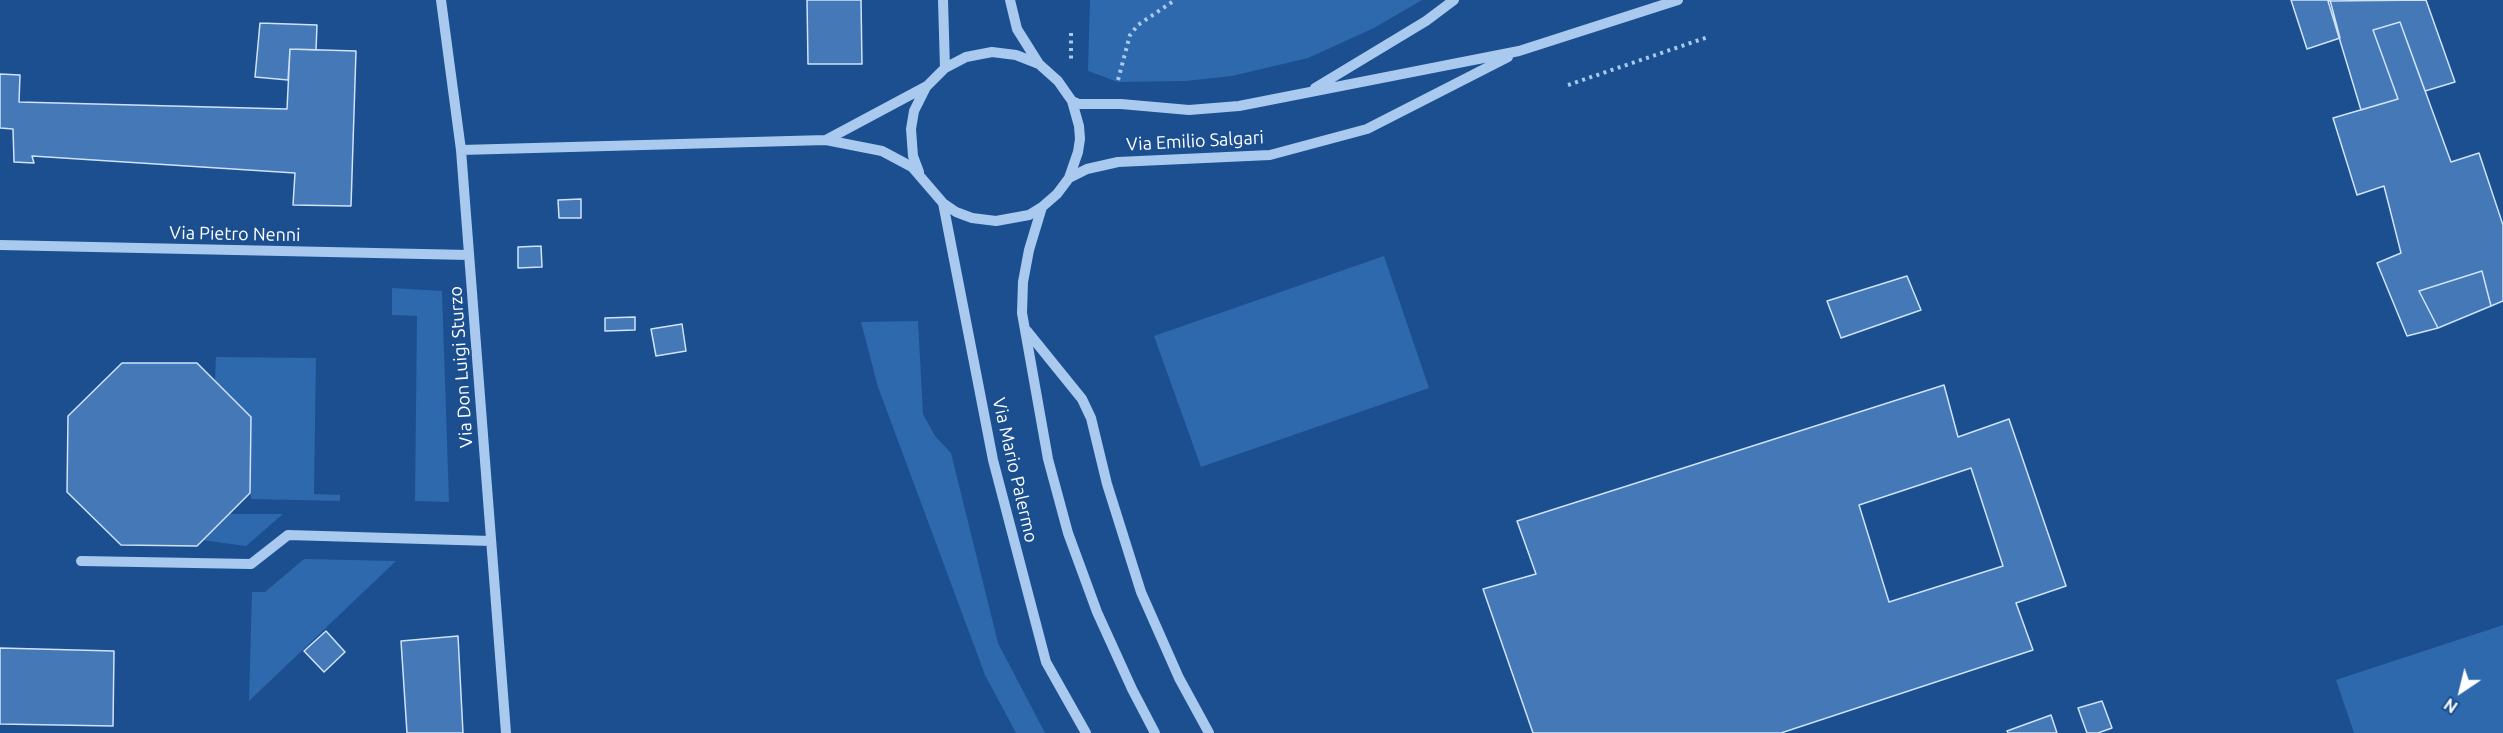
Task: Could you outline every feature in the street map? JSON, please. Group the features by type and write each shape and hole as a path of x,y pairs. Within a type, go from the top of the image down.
{"street":[{"name":"Via Don Luigi Sturzo","path":"441,0 461,150 506,733"},
{"path":"943,0 945,68"},
{"path":"461,150 826,140 882,151 912,167 943,203 972,218 996,221 1014,219 1042,207 1058,194 1069,178 1080,139 1072,101 1058,81 1039,64 1017,30 1010,0"},
{"path":"1309,92 1426,21 1454,0"},
{"name":"Via Emilio Salgari","path":"1072,101 1079,104 1121,104 1190,110 1239,106 1520,51 1663,2 1678,0"},
{"name":"Via Emilio Salgari","path":"1069,178 1087,170 1118,162 1269,155 1367,129 1520,51"},
{"path":"826,140 927,86 945,68 966,57 992,52 1016,55 1039,64"},
{"path":"924,183 913,156 910,129 914,111 927,86"},
{"name":"Via Mario Palermo","path":"943,203 993,460 1046,662 1086,733"},
{"name":"Via Mario Palermo","path":"1042,207 1029,250 1023,282 1022,313 1048,459 1068,533 1097,612 1155,733"},
{"name":"Via Pietro Nenni","path":"0,245 469,255"},
{"path":"1025,327 1082,399 1091,417 1107,484 1141,592 1179,678 1209,733"},
{"path":"81,561 251,564 288,535 491,541"}],"path":[{"path":"1121,104 1118,82 1130,35 1138,25 1175,0"},
{"path":"1568,85 1708,37"}],"shaded area":[{"path":"1090,0 1422,0 1374,28 1308,58 1232,76 1186,81 1118,82 1088,71"},
{"path":"1384,256 1429,388 1201,467 1154,336"},
{"path":"392,288 442,291 449,502 415,501 417,316 392,315"},
{"path":"918,321 923,414 935,436 951,453 998,643 1045,733 1016,733 985,675 878,387 861,322"},
{"path":"216,357 316,358 314,494 340,495 340,501 251,499 251,417 215,381"},
{"path":"230,514 283,514 246,546 202,540"},
{"path":"304,559 396,561 249,701 252,592 265,592"},
{"path":"2503,625 2503,733 2354,733 2336,680"}],"building":[{"path":"807,0 861,0 862,64 808,64"},
{"path":"2291,0 2330,0 2340,38 2307,49"},
{"path":"2426,0 2455,82 2425,91 2400,22 2373,30 2398,99 2361,110 2328,1"},
{"path":"2400,22 2451,162 2479,153 2503,225 2503,301 2491,306 2482,271 2419,291 2438,328 2407,336 2377,263 2401,253 2384,186 2357,195 2333,118 2398,99 2373,30"},
{"path":"260,23 317,25 316,50 290,49 288,80 255,77"},
{"path":"290,49 356,51 351,206 293,205 295,173 32,156 34,163 14,162 13,129 0,128 0,74 20,75 19,102 287,109"},
{"path":"581,199 581,218 559,218 558,200"},
{"path":"541,246 542,267 518,268 518,247"},
{"path":"2482,271 2491,306 2438,328 2419,291"},
{"path":"1907,276 1921,310 1841,338 1827,301"},
{"path":"635,317 635,330 605,331 605,318"},
{"path":"682,324 686,351 656,356 651,329"},
{"path":"122,363 197,363 251,417 250,493 197,546 121,545 67,492 68,416"},
{"path":"1944,385 1958,437 2009,419 2066,586 2016,603 2033,650 1781,733 1533,733 1483,589 1536,574 1517,521","holes":["1971,468 2003,566 1889,602 1859,505"]},
{"path":"326,631 345,652 324,672 304,651"},
{"path":"458,636 463,733 407,733 401,641"},
{"path":"0,648 114,651 113,726 0,724"},
{"path":"2102,701 2112,728 2098,733 2087,733 2078,708"},
{"path":"2051,715 2057,733 2008,733 2007,731"}]}
